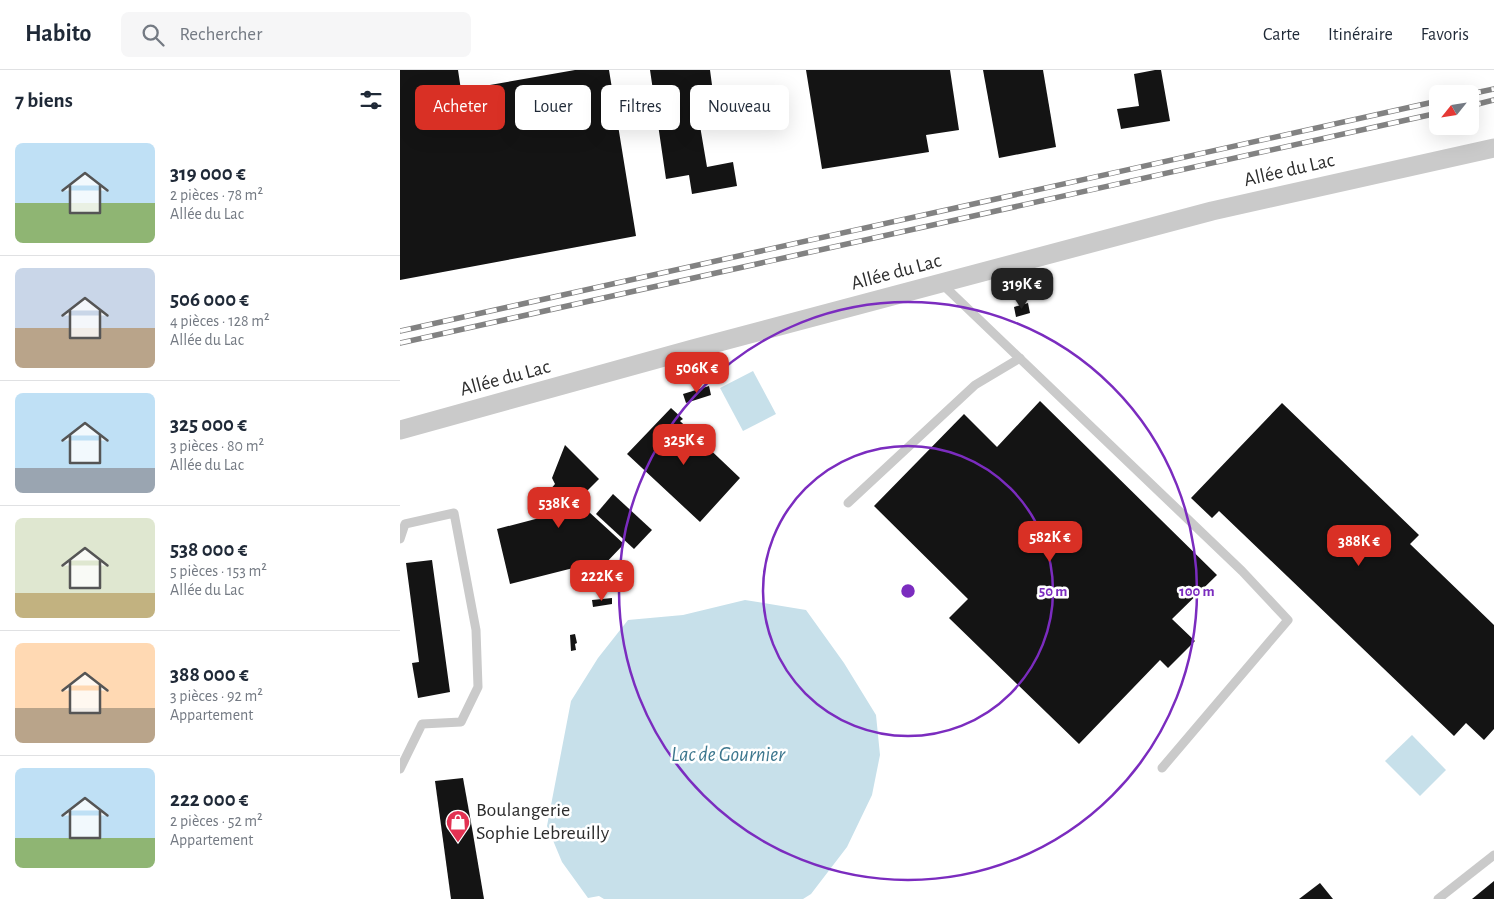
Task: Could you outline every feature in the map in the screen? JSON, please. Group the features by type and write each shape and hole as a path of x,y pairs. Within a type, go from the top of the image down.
{"street":[{"name":"Allée du Lac","path":"400,430 1212,211 1494,148"}],"lane":[{"path":"941,283 1242,571 1288,620 1162,768"},
{"path":"848,503 976,385 1020,358"},
{"path":"400,539 405,524 454,513 476,630 478,687 461,722 422,724 400,769"},
{"path":"1438,899 1494,855"}],"water":[{"path":"753,371 776,414 743,431 720,388"},
{"name":"Lac de Gournier","path":"745,600 806,610 844,663 876,715 880,755 872,795 847,847 811,894 803,899 604,899 599,896 588,898 562,862 547,826 571,701 598,658 628,620 683,615"},
{"path":"1412,735 1446,770 1420,796 1385,761"}],"building":[{"path":"400,70 458,70 460,85 415,85 415,130 505,130 505,85 490,85 575,70 609,70 611,85 601,85 601,130 619,130 636,236 400,280"},
{"path":"650,70 710,70 712,85 690,85 690,130 701,130 707,167 733,162 737,186 692,194 689,175 666,179 659,130 680,130 680,85 652,85"},
{"path":"806,70 950,70 959,130 926,135 929,152 822,169"},
{"path":"983,70 1043,70 1056,147 999,158"},
{"path":"1161,70 1170,121 1121,129 1117,109 1139,106 1134,74"},
{"path":"1028,303 1030,313 1016,317 1014,307"},
{"path":"709,386 711,395 686,403 683,394"},
{"path":"1040,401 1217,575 1172,619 1195,641 1168,668 1160,660 1079,744 949,618 968,599 874,506 964,414 997,447"},
{"path":"1282,403 1419,535 1410,544 1494,625 1494,729 1484,740 1466,723 1454,736 1219,511 1212,518 1191,498"},
{"path":"671,408 683,419 680,421 740,478 700,522 627,454"},
{"path":"565,445 599,479 577,501 624,544 602,567 597,562 510,584 497,529 547,516 537,505 555,484 552,478"},
{"path":"613,494 652,530 634,549 596,514"},
{"path":"432,560 450,692 418,698 412,663 419,662 406,563"},
{"path":"612,598 612,604 593,607 592,600"},
{"path":"575,634 576,650 571,651 570,635"},
{"path":"463,778 484,899 451,899 435,781"},
{"path":"1494,881 1494,899 1472,899"},
{"path":"1320,883 1333,899 1299,899"}],"railway":[{"path":"1479,92 1494,89"},
{"path":"1479,104 1494,100"},
{"path":"400,331 1429,103"},
{"path":"400,343 1429,115"}],"place":[{"name":"Boulangerie Sophie Lebreuilly","path":"458,843"}]}
